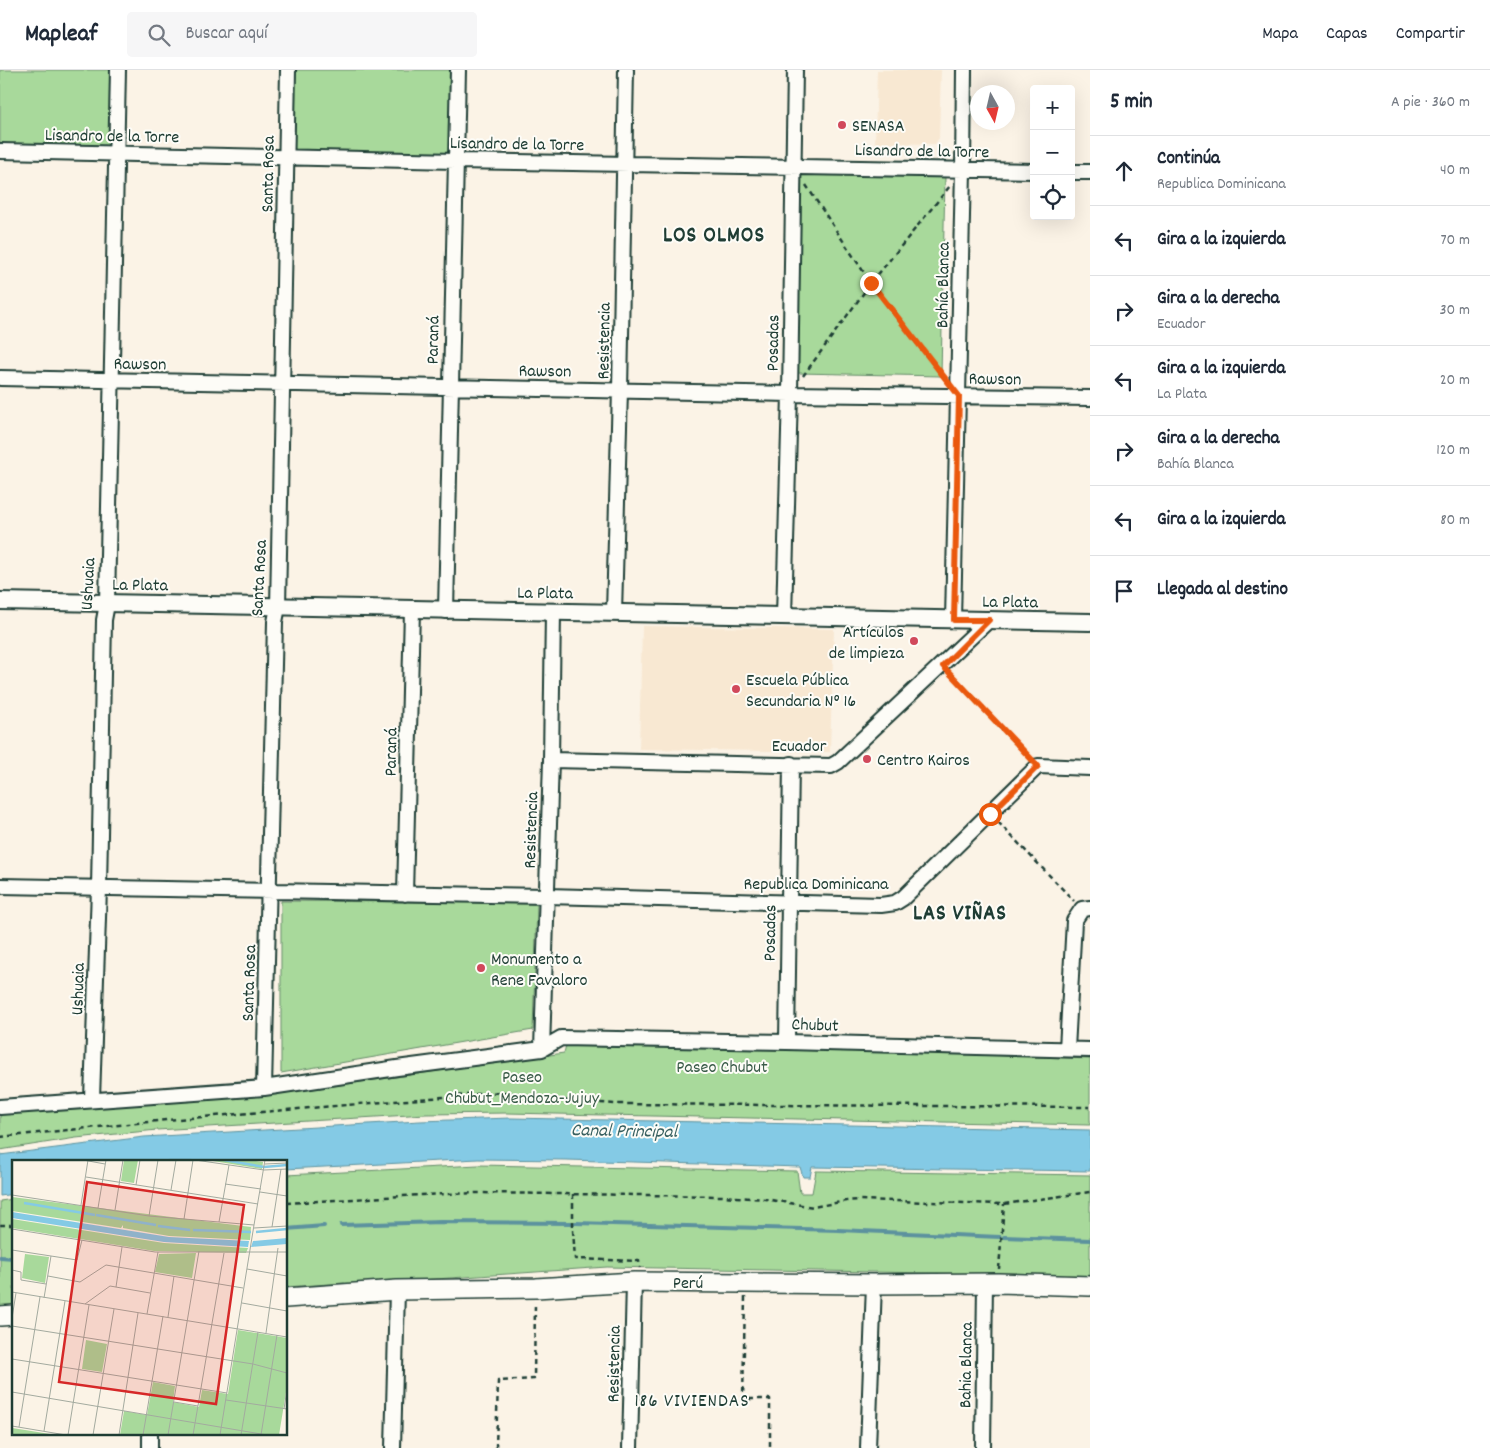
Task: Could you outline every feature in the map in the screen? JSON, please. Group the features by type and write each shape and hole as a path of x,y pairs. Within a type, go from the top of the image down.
{"main road":[{"name":"Perú","path":"288,1298 397,1290 536,1288 637,1282 991,1283 1090,1286"}],"street":[{"name":"Ushuaia","path":"92,1099 99,888 104,620 107,604 118,70"},
{"name":"Santa Rosa","path":"264,1088 275,622 278,607 288,70"},
{"name":"Paraná","path":"446,611 458,70"},
{"name":"Resistencia","path":"614,613 626,70"},
{"name":"Posadas","path":"784,617 790,394 795,70"},
{"name":"Bahía Blanca","path":"954,620 964,170 964,70"},
{"name":"Lisandro de la Torre","path":"0,151 1030,171"},
{"path":"1075,172 1090,172"},
{"name":"Rawson","path":"0,378 790,394 1090,398"},
{"name":"La Plata","path":"0,601 1090,622"},
{"name":"Paraná","path":"405,894 412,610"},
{"name":"Resistencia","path":"542,1049 551,760 553,612"},
{"name":"Ecuador","path":"551,760 831,766 838,762 943,666 989,620"},
{"name":"Posadas","path":"787,1042 791,764"},
{"path":"1038,766 1090,768"},
{"name":"Republica Dominicana","path":"0,886 547,896 788,904 881,905 895,903 904,898 1038,766"},
{"path":"1067,1050 1074,921 1086,909"},
{"name":"Chubut","path":"0,1106 264,1088 542,1049 561,1038 1090,1050"},
{"name":"Resistencia","path":"630,1448 637,1282"},
{"name":"Bahia Blanca","path":"983,1448 991,1283"},
{"path":"868,1448 874,1284"},
{"path":"393,1448 397,1290"}],"path":[{"path":"794,167 871,283 959,396"},
{"path":"790,394 871,283 964,170"},
{"path":"943,666 1038,766"},
{"path":"990,814 1086,909"},
{"path":"0,1137 166,1120 503,1092 544,1099 615,1104 1090,1107"},
{"path":"288,1203 419,1195 573,1194 722,1196 765,1199 813,1207 846,1200 1004,1204 1090,1192"},
{"path":"573,1194 575,1259 639,1261 637,1282"},
{"path":"991,1283 1002,1244 1004,1204"},
{"path":"745,1282 743,1400 770,1399 770,1448"},
{"path":"496,1448 498,1381 534,1378 536,1288"}],"shaded area":[{"path":"877,70 941,70 939,138 935,144 875,143"},
{"name":"Escuela Pública Secundaria N° 16","path":"642,626 834,629 830,752 639,749"}],"green space":[{"path":"0,70 112,70 110,148 0,146"},
{"path":"294,70 452,70 449,156 293,152"},
{"path":"801,174 945,176 941,376 798,373"},
{"path":"281,901 537,903 533,1030 281,1073"},
{"name":"Paseo Chubut_Mendoza-Jujuy","path":"566,1045 722,1045 775,1049 1090,1059 1090,1125 507,1113 426,1114 157,1130 76,1138 0,1150 0,1114 263,1096 564,1053"},
{"path":"478,1165 797,1171 800,1193 812,1193 816,1171 1090,1175 1090,1276 607,1267 350,1285 344,1283 288,1287 288,1175"},
{"path":"12,1199 12,1306 0,1307 0,1201"}],"water":[{"name":"Canal Principal","path":"511,1118 1090,1130 1090,1171 812,1167 810,1177 803,1177 800,1167 567,1160 478,1159 288,1169 288,1160 12,1160 12,1194 0,1196 0,1155 144,1137 420,1121"}],"waterway":[{"path":"341,1225 441,1222 571,1223"},
{"path":"575,1223 838,1230 1000,1237"},
{"path":"288,1229 324,1226"},
{"path":"1004,1237 1090,1240"},
{"path":"0,1257 12,1258"}],"place":[{"name":"SENASA","path":"842,125"},
{"name":"Artículos de limpieza","path":"914,641"},
{"name":"Escuela Pública Secundaria N° 16","path":"736,689"},
{"name":"Centro Kairos","path":"867,759"},
{"name":"Monumento a Rene Favaloro","path":"481,968"}],"district":[{"name":"LOS OLMOS","path":"714,233"},
{"name":"LAS VIÑAS","path":"960,911"},
{"name":"186 VIVIENDAS","path":"692,1399"}],"route":[{"path":"871,283 959,396 954,620 989,620 943,666 1038,766 990,814"}],"park label":[{"name":"Paseo Chubut","path":"722,1066"}]}
